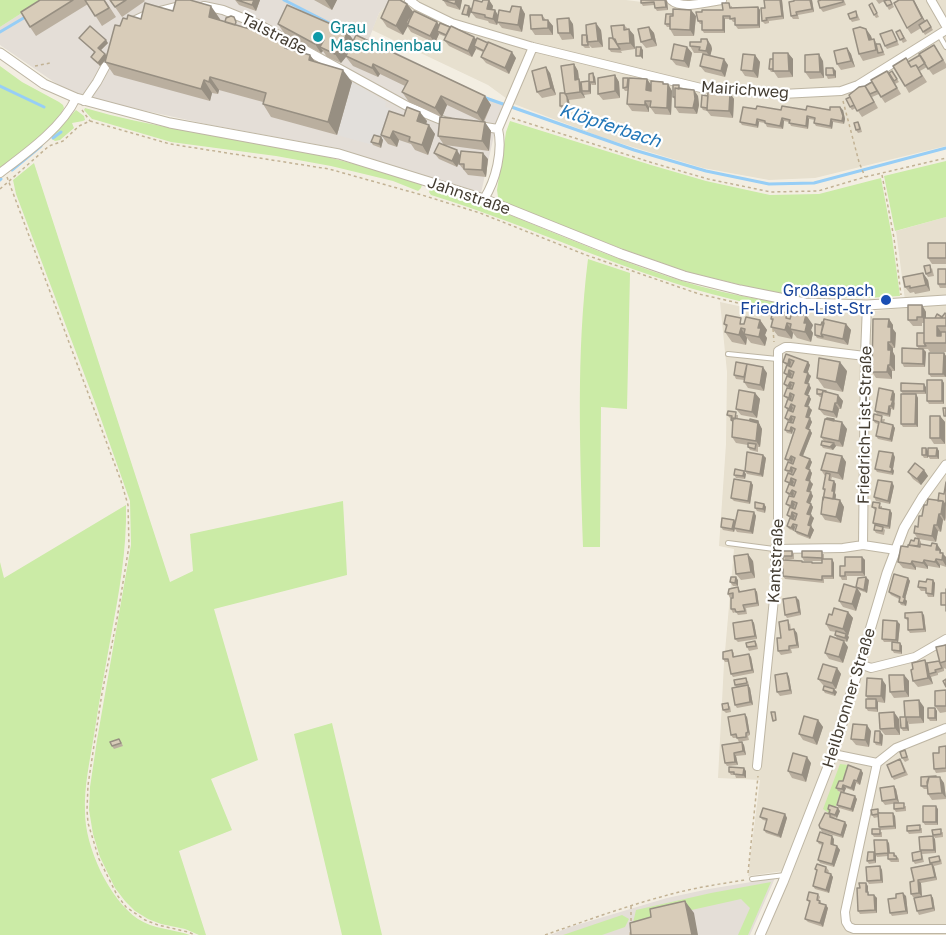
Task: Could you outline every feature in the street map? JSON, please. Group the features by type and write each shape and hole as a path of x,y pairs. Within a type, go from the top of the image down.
{"street":[{"name":"Mairichweg","path":"409,0 452,23 533,47 701,88 782,94 841,91 858,85 944,30"},
{"path":"671,0 677,4 693,5 703,1 722,0"},
{"path":"930,0 944,30"},
{"name":"Talstraße","path":"122,28 148,14 194,3 223,10 260,25 362,85 407,106 455,123"},
{"path":"484,199 490,189 497,165 500,139 498,129 533,47"},
{"name":"Jahnstraße","path":"0,53 44,84 80,100 170,123 339,154 484,199 621,254 684,276 805,303 867,305 946,300"},
{"path":"2,172 45,137 97,82 112,53"},
{"path":"466,124 498,129"},
{"name":"Friedrich-List-Straße","path":"863,545 867,305"},
{"path":"778,355 785,347 790,347 865,356"},
{"name":"Kantstraße","path":"758,766 775,590 775,549 778,536 778,355"},
{"name":"Heilbronner Straße","path":"760,935 833,754 904,528 946,465"},
{"path":"775,549 843,548 863,545 896,550"},
{"path":"860,664 871,668 915,657 946,639"},
{"path":"946,728 896,748 877,763 845,912 846,922 854,929 946,929"},
{"path":"833,754 877,763"}],"lane":[{"path":"944,30 946,47"},
{"path":"728,354 778,355"},
{"path":"728,543 775,549"},
{"path":"749,879 786,875"}],"path":[{"path":"23,69 50,63"},
{"path":"841,91 865,177"},
{"path":"80,100 81,109 90,121 170,144 329,169 480,213 586,255 690,291 778,311"},
{"path":"505,112 708,179 771,192 818,191 865,177 946,158"},
{"path":"0,189 49,146 63,141 79,126 90,121"},
{"path":"2,172 9,182 128,505 129,546 88,785 87,810 91,835 106,874 126,907 158,926 195,935"},
{"path":"882,174 894,238 902,303"},
{"path":"772,321 774,344 778,355"},
{"path":"545,935 668,895 749,879 758,766"},
{"path":"630,906 630,935"}],"shaded area":[{"path":"42,0 392,0 379,13 369,39 505,106 495,131 481,193 336,148 206,124 73,95 0,45 0,27"},
{"path":"392,0 626,0 642,2 661,0 946,0 946,146 815,178 769,180 703,168 606,139 514,104 488,85 372,30 379,13"},
{"path":"352,82 386,102 385,107 390,108 383,140 376,138 373,145 337,135"},
{"path":"946,217 946,935 765,935 791,870 748,876 760,780 718,778 724,663 734,549 719,546 726,444 727,372 720,302 780,315 804,308 872,311 906,308 896,231"},
{"path":"775,878 750,935 550,935 667,898"}],"green space":[{"path":"0,0 42,0 0,27"},
{"path":"0,66 22,82 59,102 64,108 44,133 0,171"},
{"path":"85,108 158,126 317,154 422,185 418,191 393,181 331,166 171,142 92,119 84,110"},
{"path":"76,110 84,116 85,120 72,123 74,128 60,140 52,139 52,135"},
{"path":"510,121 706,181 770,195 819,194 881,178 900,296 868,298 786,296 688,272 502,202 497,190 506,132"},
{"path":"946,161 946,217 895,231 884,176"},
{"path":"34,163 170,582 193,571 190,534 343,501 347,575 214,609 258,760 211,779 232,830 179,851 206,935 161,924 135,911 115,888 100,857 93,834 89,810 90,787 131,545 130,501 16,194 13,180"},
{"path":"433,187 632,264 699,286 788,304 790,307 776,308 752,304 654,277 469,207 431,195 429,192"},
{"path":"588,259 630,273 627,409 601,407 600,547 583,547 580,367"},
{"path":"126,505 122,571 86,783 86,826 94,856 108,886 127,910 150,925 190,935 0,935 0,562 4,578"},
{"path":"332,723 382,935 342,935 294,734"},
{"path":"840,764 848,765 845,784 839,787 836,806 829,813 823,809"},
{"path":"771,882 748,935 738,935 750,908 741,899 633,923 636,910"},
{"path":"622,915 629,919 625,927 602,935 563,935"}],"building":[{"path":"40,0 73,0 30,27 21,12"},
{"path":"85,0 104,0 109,8 95,16"},
{"path":"110,0 126,0 115,7"},
{"path":"176,0 190,0 211,6 209,17 287,40 285,48 310,55 309,60 343,70 328,122 263,104 266,93 210,77 209,82 204,80 201,89 105,62 115,25 120,26 123,18 127,19 128,15 141,19 145,3 173,11"},
{"path":"237,0 254,0 252,5"},
{"path":"389,0 400,0 407,4 396,26 381,18"},
{"path":"443,0 456,0 455,4"},
{"path":"474,0 482,2 489,0 487,9 495,10 493,19 471,12"},
{"path":"641,0 665,0 666,7 655,8 654,2 641,3"},
{"path":"764,0 780,0 782,16 766,18 767,20 762,21 761,8 765,8"},
{"path":"810,0 812,9 796,12 797,15 791,16 789,2"},
{"path":"843,0 843,2 820,8 818,1"},
{"path":"890,0 892,4 887,6 884,1"},
{"path":"899,0 913,0 922,18 907,28 894,3"},
{"path":"722,3 729,3 730,8 758,7 758,25 735,25 735,18 730,19 730,16 723,16 723,30 702,30 702,21 698,21 696,12 723,10"},
{"path":"872,3 877,13 874,15 869,5"},
{"name":"Grau Maschinenbau","path":"287,5 347,31 344,43 335,54 320,47 324,40 318,38 315,44 278,24"},
{"path":"465,5 469,6 467,15 462,14"},
{"path":"512,6 521,7 518,25 497,22 499,10 510,12"},
{"path":"673,9 691,10 690,30 670,29 670,16 673,16"},
{"path":"414,11 437,22 430,36 407,25"},
{"path":"856,11 857,17 850,19 848,14"},
{"path":"666,14 673,14 670,16 670,24 665,24"},
{"path":"530,15 542,15 543,20 548,20 548,28 531,29"},
{"path":"234,17 235,25 225,22 226,18"},
{"path":"569,18 570,33 558,33 557,19"},
{"path":"927,20 931,27 923,32 919,25"},
{"path":"440,23 450,27 446,35 437,31"},
{"path":"596,23 598,41 587,42 586,25"},
{"path":"624,25 624,30 629,29 630,43 617,44 613,39 611,26"},
{"path":"90,26 106,40 98,48 105,54 98,63 91,57 95,52 79,38"},
{"path":"451,26 474,37 468,51 444,40"},
{"path":"649,27 652,39 641,42 638,29"},
{"path":"860,27 866,29 869,40 874,39 876,50 859,54 853,29"},
{"path":"892,30 897,41 885,46 880,34"},
{"path":"900,30 904,38 900,40 896,32"},
{"path":"356,35 485,96 477,113 441,96 435,108 402,92 408,81 373,64 372,68 346,56"},
{"path":"582,35 587,35 588,45 582,45"},
{"path":"477,38 488,43 484,51 474,46"},
{"path":"609,38 613,38 620,49 609,49"},
{"path":"701,39 707,39 706,51 699,50 700,47 690,46 690,42 701,42"},
{"path":"488,42 512,52 505,68 481,57"},
{"path":"674,44 687,47 684,61 671,59"},
{"path":"876,44 880,44 883,52 878,53"},
{"path":"934,45 943,60 928,69 919,54"},
{"path":"636,47 641,47 640,56 636,56"},
{"path":"847,48 851,61 837,64 834,51"},
{"path":"773,53 788,53 789,71 773,71"},
{"path":"703,54 724,59 721,71 700,66"},
{"path":"743,54 755,55 753,71 741,70"},
{"path":"819,54 820,72 805,72 805,55"},
{"path":"920,55 925,63 918,68 916,65 911,67 908,62"},
{"path":"906,58 911,67 916,65 922,76 905,86 893,66"},
{"path":"770,59 773,59 773,69 769,69"},
{"path":"574,64 575,80 579,79 580,92 565,94 561,66"},
{"path":"546,67 551,88 537,92 532,71"},
{"path":"826,68 833,68 834,75 826,75"},
{"path":"887,71 897,88 881,97 871,80"},
{"path":"892,71 897,79 894,81 889,73"},
{"path":"593,73 594,82 589,82 589,74"},
{"path":"615,75 615,91 598,94 598,78"},
{"path":"623,78 628,78 627,87 623,88"},
{"path":"629,78 647,79 646,90 651,91 651,81 668,84 667,108 650,107 651,101 645,101 645,105 627,104"},
{"path":"589,81 589,91 582,91 581,82"},
{"path":"872,82 877,91 870,94 865,86"},
{"path":"673,85 679,85 679,89 675,88 675,97 673,97"},
{"path":"865,86 874,102 857,111 849,95 859,87"},
{"path":"675,88 694,90 693,108 675,107"},
{"path":"708,92 730,93 729,111 707,110"},
{"path":"560,93 565,93 568,106 560,106"},
{"path":"702,95 708,96 707,108 701,107"},
{"path":"850,97 854,105 850,107 846,99"},
{"path":"757,106 781,110 782,106 806,110 807,106 830,110 830,107 840,107 843,116 842,121 831,119 830,126 814,123 815,118 807,116 806,126 789,123 790,120 782,118 780,126 757,119 756,125 740,122 743,107 756,109"},
{"path":"407,107 420,112 417,121 429,125 422,145 409,141 410,137 393,131 390,138 381,135 389,111 404,116"},
{"path":"440,117 485,122 482,141 438,136"},
{"path":"858,122 860,129 856,130 854,123"},
{"path":"374,135 381,137 379,144 371,142"},
{"path":"439,143 457,150 452,161 434,153"},
{"path":"461,151 483,153 482,170 464,169 464,164 459,164"},
{"path":"928,243 946,243 946,258 928,258"},
{"path":"930,265 931,272 926,274 924,266"},
{"path":"938,269 946,269 946,284 938,284"},
{"path":"923,273 926,285 905,287 903,277"},
{"path":"908,305 922,305 922,317 917,317 917,320 908,320"},
{"path":"773,310 787,313 786,318 790,319 792,312 806,315 805,332 790,329 791,324 787,323 785,330 771,327"},
{"path":"945,313 946,318 935,318 937,314 942,317"},
{"path":"726,315 741,318 740,324 744,324 746,317 760,320 759,337 744,334 745,329 741,328 739,335 725,332"},
{"path":"924,318 946,318 946,326 937,326 937,336 941,336 941,332 946,332 946,343 924,343"},
{"path":"824,319 846,324 843,339 821,334"},
{"path":"873,319 889,319 891,342 888,342 888,350 891,350 887,372 872,372"},
{"path":"822,322 824,323 821,334 823,337 815,335 815,324 821,325"},
{"path":"917,333 924,333 926,346 917,346"},
{"path":"902,348 923,349 923,364 902,363"},
{"path":"929,353 944,353 943,374 929,374"},
{"path":"786,354 808,362 804,372 808,373 805,383 809,384 805,394 809,396 805,406 809,407 806,417 810,418 806,428 810,430 800,455 810,459 806,468 810,470 806,480 810,481 807,491 811,492 807,502 811,504 807,514 811,515 808,536 795,531 797,525 793,524 791,528 787,526 790,518 795,520 797,514 792,512 791,517 787,515 790,507 795,509 797,503 792,501 791,506 786,504 789,496 794,497 796,492 792,490 790,494 786,492 789,484 794,486 796,480 791,478 790,483 785,481 788,473 793,475 796,469 791,467 790,471 785,470 788,462 793,464 795,458 791,456 789,460 785,459 795,429 791,427 790,431 785,430 788,422 793,423 795,417 791,416 789,420 785,418 788,410 793,412 795,406 791,404 789,409 785,407 788,399 792,401 794,395 790,393 789,398 784,396 787,388 792,389 794,383 790,382 788,386 784,384 787,376 792,378 794,372 789,370 788,375 784,373 787,365 791,367 794,361 789,359 788,364 783,362"},
{"path":"819,358 840,362 836,382 817,378"},
{"path":"736,362 747,364 744,377 734,375"},
{"path":"747,364 763,367 760,385 744,382"},
{"path":"927,380 942,380 942,401 927,401"},
{"path":"901,383 924,384 924,391 901,391"},
{"path":"879,388 893,391 891,400 893,400 888,414 875,411"},
{"path":"817,389 826,391 826,392 817,394"},
{"path":"739,390 755,393 752,412 736,409"},
{"path":"823,391 838,395 833,412 819,409"},
{"path":"901,394 916,394 915,424 901,424"},
{"path":"728,411 736,412 733,421 732,416 727,415"},
{"path":"874,414 882,416 881,422 893,425 890,439 876,436 879,422 873,420"},
{"path":"930,416 940,416 940,438 930,438"},
{"path":"733,418 758,422 756,441 732,437"},
{"path":"825,419 842,422 839,441 821,437"},
{"path":"822,441 834,443 830,447 821,445"},
{"path":"748,443 756,444 755,449 748,447"},
{"path":"922,448 926,448 926,455 922,455"},
{"path":"928,448 937,448 936,456 928,456"},
{"path":"879,451 893,453 891,472 875,469"},
{"path":"747,452 763,455 760,474 745,471"},
{"path":"826,453 842,456 838,473 821,470"},
{"path":"915,463 924,470 917,479 908,472"},
{"path":"735,469 744,471 743,476 734,475"},
{"path":"826,473 830,474 829,480 834,481 832,491 834,491 833,499 824,497"},
{"path":"734,479 751,482 748,501 731,498"},
{"path":"878,480 892,482 888,501 874,497"},
{"path":"946,482 945,505 943,501 938,501 939,493 944,494"},
{"path":"823,497 840,500 836,517 821,514"},
{"path":"928,499 943,501 941,514 939,514 937,525 934,525 932,536 914,533 915,526 918,527 919,516 922,516"},
{"path":"755,502 764,504 763,509 755,508"},
{"path":"873,502 880,503 879,508 890,510 888,526 873,523 876,508 872,507"},
{"path":"738,510 754,512 750,531 734,528"},
{"path":"722,518 734,520 732,529 721,527"},
{"path":"875,525 883,527 882,531 874,530"},
{"path":"915,538 919,539 918,546 909,545 911,540 914,541"},
{"path":"932,543 937,544 936,550 943,553 942,560 936,559 935,562 924,560 923,563 912,561 911,564 898,562 901,546 920,547 920,544 931,546"},
{"path":"782,551 792,551 792,556 782,556"},
{"path":"802,551 822,551 822,558 802,557"},
{"path":"748,554 751,572 736,574 734,556"},
{"path":"777,556 783,556 783,560 812,563 822,563 822,559 832,559 832,576 822,576 822,580 783,576 783,569 778,569"},
{"path":"845,557 862,557 862,572 845,572 845,576 840,576 840,566 845,566"},
{"path":"894,574 908,578 903,603 899,602 900,597 889,592"},
{"path":"731,577 736,577 735,583 730,582"},
{"path":"866,577 864,590 856,587 858,578"},
{"path":"927,579 933,580 932,594 926,593 926,588 918,587 919,581 926,582"},
{"path":"844,584 857,588 852,604 839,601"},
{"path":"738,587 739,592 755,589 757,603 743,605 745,611 736,612 735,609 731,609 733,593 728,594 729,589"},
{"path":"941,593 946,593 946,605 941,605"},
{"path":"796,597 799,612 785,615 783,599"},
{"path":"834,608 848,612 843,629 826,624"},
{"path":"922,612 924,629 908,630 908,618 905,618 905,613"},
{"path":"752,620 755,636 735,639 733,623"},
{"path":"788,620 789,630 794,629 797,645 789,646 789,650 778,651 777,638 781,638 779,622"},
{"path":"883,620 897,621 896,640 882,639"},
{"path":"836,631 846,634 845,638 835,635"},
{"path":"830,636 844,641 839,657 825,653"},
{"path":"755,641 756,646 747,647 746,643"},
{"path":"892,642 900,643 900,651 892,650"},
{"path":"946,645 946,661 940,663 936,647"},
{"path":"732,650 733,657 749,654 752,670 731,674 728,659 723,659 723,652"},
{"path":"925,660 928,678 913,681 912,663"},
{"path":"939,661 942,668 929,674 927,663"},
{"path":"823,664 837,668 832,683 818,679"},
{"path":"787,673 790,690 777,692 775,675"},
{"path":"889,675 904,675 905,691 890,692"},
{"path":"746,678 747,683 735,685 734,680"},
{"path":"867,678 882,679 881,696 866,696"},
{"path":"748,685 750,702 735,705 732,688"},
{"path":"824,686 834,689 833,693 823,690"},
{"path":"946,690 946,706 935,706 935,691"},
{"path":"866,699 876,699 876,708 866,708"},
{"path":"919,700 920,717 905,717 904,701"},
{"path":"728,703 729,709 723,710 722,704"},
{"path":"928,708 935,708 935,718 928,718"},
{"path":"771,712 775,712 776,720 773,721"},
{"path":"894,712 895,728 880,729 879,713"},
{"path":"745,714 748,732 746,737 737,738 736,734 731,735 728,717"},
{"path":"804,716 818,720 813,738 799,734"},
{"path":"900,717 906,717 906,728 901,728"},
{"path":"853,724 867,725 865,740 851,739"},
{"path":"875,731 880,731 880,743 874,742"},
{"path":"119,739 121,743 112,746 110,742"},
{"path":"742,742 743,751 734,753 735,762 725,763 722,745"},
{"path":"946,746 946,768 934,769 933,753 939,753 939,747"},
{"path":"905,750 907,757 902,758 900,752"},
{"path":"793,753 807,757 802,775 788,771"},
{"path":"900,759 905,772 892,777 887,765"},
{"path":"848,765 861,770 857,781 854,780 851,788 843,785 842,789 836,788 839,781 843,781"},
{"path":"729,767 744,768 743,775 729,772"},
{"path":"936,776 929,777 927,786 921,786 921,777"},
{"path":"929,777 940,777 942,793 928,794"},
{"path":"894,786 896,799 882,801 880,788"},
{"path":"841,792 855,796 851,809 837,805"},
{"path":"894,803 904,803 904,808 894,809"},
{"path":"829,805 838,808 835,815 829,813"},
{"path":"923,806 936,806 936,822 923,822"},
{"path":"763,808 785,814 778,835 764,830 767,819 760,817"},
{"path":"878,809 878,814 872,815 871,810"},
{"path":"825,813 845,822 841,835 820,828 819,825"},
{"path":"878,813 893,813 894,826 879,827"},
{"path":"920,825 920,830 907,831 907,826"},
{"path":"872,829 880,829 880,834 872,834"},
{"path":"941,829 941,834 933,835 932,830"},
{"path":"820,832 832,836 831,844 837,846 832,864 818,860 823,843 817,841"},
{"path":"933,836 934,850 920,850 919,837"},
{"path":"874,840 887,840 888,853 875,854"},
{"path":"921,851 922,859 913,861 912,853"},
{"path":"868,852 874,852 874,860 867,861"},
{"path":"888,853 894,853 897,859 888,859"},
{"path":"939,856 940,861 930,863 929,858"},
{"path":"817,864 826,867 825,872 831,874 826,890 813,886"},
{"path":"932,864 935,877 918,880 919,893 911,894 910,882 914,881 911,868"},
{"path":"880,866 881,880 867,881 866,867"},
{"path":"859,883 866,883 868,895 874,895 875,910 858,911 857,888 860,888"},
{"path":"809,892 818,894 819,903 826,905 820,923 805,919 810,901 807,900"},
{"path":"903,893 906,911 890,913 888,899 896,898 896,894"},
{"path":"931,895 933,908 917,911 914,898"},
{"path":"685,901 692,935 631,935 630,923 651,917 650,909"}],"waterway":[{"name":"Klöpferbach","path":"284,0 331,24"},
{"path":"0,32 27,16"},
{"path":"0,86 44,107"},
{"name":"Klöpferbach","path":"483,97 634,150 706,171 769,184 814,183 946,148"},
{"path":"53,138 61,132"},
{"path":"12,170 41,146"}],"place":[{"name":"Grau Maschinenbau","path":"318,37"},
{"name":"Großaspach Friedrich-List-Str.","path":"886,300"}]}
